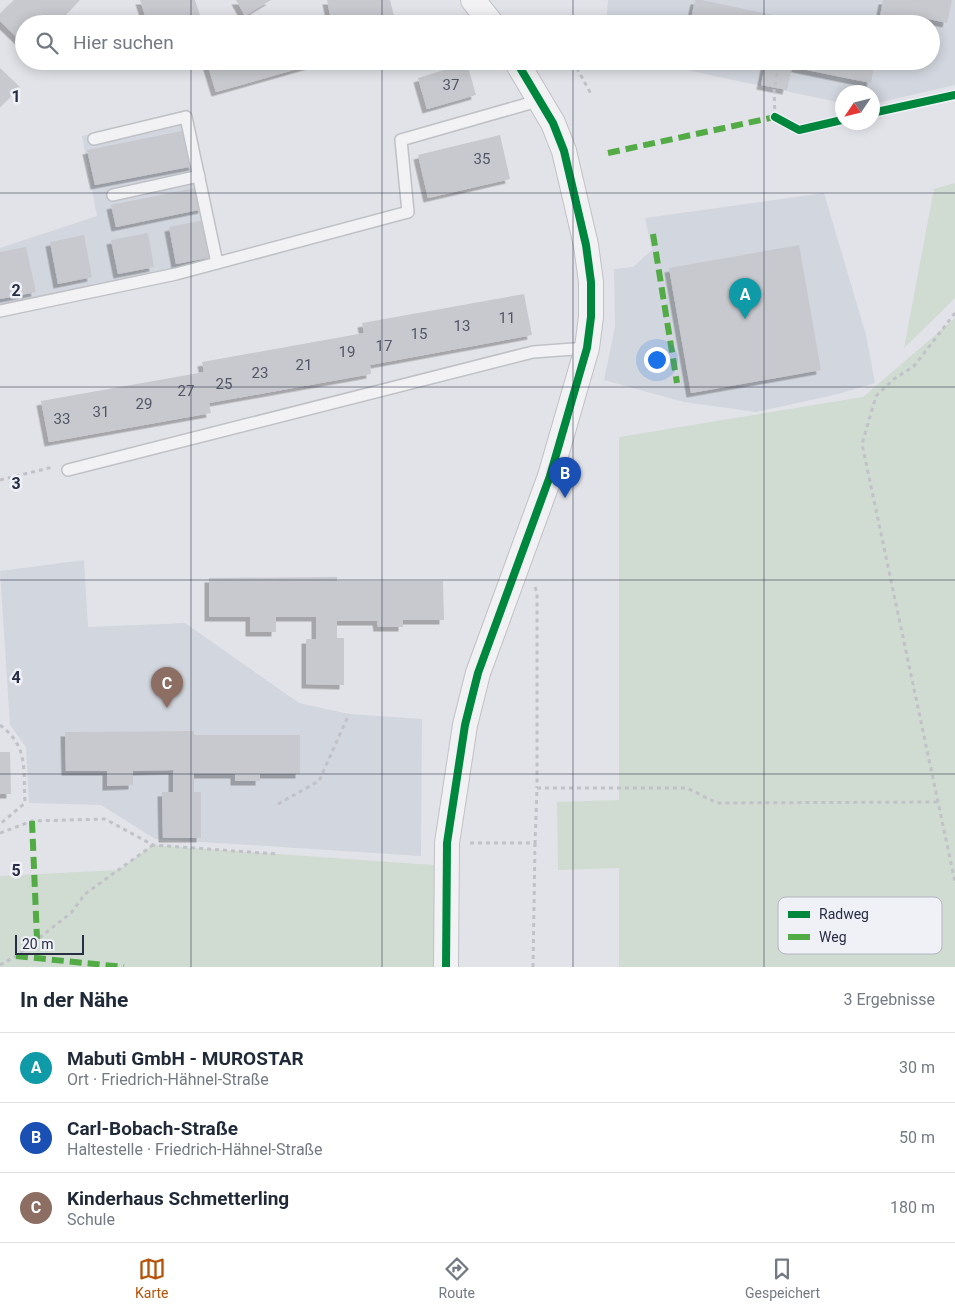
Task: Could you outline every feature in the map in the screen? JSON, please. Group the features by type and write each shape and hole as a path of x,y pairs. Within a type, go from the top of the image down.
{"street":[{"path":"473,0 485,15"},
{"path":"446,967 447,843 456,774 474,688 550,476 587,348 591,307 586,245 564,151 541,100 522,70"}],"lane":[{"path":"0,311 176,274 408,212 401,140 541,100"},
{"path":"94,139 186,117 217,263"},
{"path":"113,195 199,176"},
{"path":"68,470 533,352 587,348"}],"path":[{"path":"579,70 591,94"},
{"path":"775,117 774,89 778,70"},
{"path":"955,313 914,366 894,379 876,396 862,444 955,882"},
{"path":"0,480 48,466 68,470"},
{"path":"521,556 537,592 537,788 532,967"},
{"path":"278,804 319,781 349,714"},
{"path":"0,725 14,736 21,749 25,804 0,824"},
{"path":"537,788 687,788 717,803 938,802"},
{"path":"0,833 32,821 105,819 153,845 278,854"},
{"path":"447,843 535,843"},
{"path":"0,965 16,956 71,913 85,894 153,845"}],"shaded area":[{"path":"608,0 955,0 955,85 880,102 880,85 835,85 835,102 686,70 940,70 940,15 607,15"},
{"path":"188,109 222,266 0,313 0,248 97,216 82,136"},
{"path":"955,183 955,298 904,348 934,189"},
{"path":"824,193 866,335 875,383 838,394 756,412 684,402 604,380 615,327 614,269 633,267 652,250 645,218"},
{"path":"955,318 955,967 619,967 619,868 558,870 557,802 619,800 619,437 863,397"},
{"path":"84,560 88,627 185,623 299,703 349,714 422,719 421,856 155,839 101,805 29,803 26,747 10,725 0,571"},
{"path":"153,845 446,866 446,967 0,967 0,876 119,870"}],"building":[{"path":"14,0 80,0 66,15 15,15 15,35 0,21 0,14"},
{"path":"140,0 195,0 200,15 145,15"},
{"path":"236,0 271,0 247,15 244,15"},
{"path":"327,0 390,0 394,15 330,15"},
{"path":"695,0 702,0 772,15 692,15"},
{"path":"883,0 952,0 947,23 940,21 940,15 880,15"},
{"path":"0,68 20,87 0,107"},
{"path":"209,70 293,70 216,92"},
{"path":"444,70 469,70 476,95 427,109 418,78"},
{"path":"764,70 791,70 787,90 761,85"},
{"path":"807,70 873,70 871,83"},
{"path":"187,130 194,166 95,185 87,150"},
{"path":"500,135 510,179 428,198 418,155"},
{"path":"199,187 203,209 116,227 111,205"},
{"path":"205,220 213,257 176,264 169,227"},
{"path":"148,233 154,267 118,274 111,240"},
{"path":"84,235 92,277 58,284 50,242"},
{"path":"799,245 821,370 691,393 669,268"},
{"path":"26,247 36,292 0,299 0,252"},
{"path":"524,294 532,335 370,365 371,374 209,403 211,413 49,442 41,401 204,372 202,362 364,333 362,323"},
{"path":"337,577 337,581 443,581 444,620 403,620 403,627 378,627 377,621 337,621 337,638 344,638 344,685 306,684 306,639 316,639 316,617 276,617 276,632 250,632 250,617 209,617 209,578"},
{"path":"194,731 194,735 300,735 300,774 260,774 260,781 235,781 235,774 194,774 194,792 201,792 201,838 163,838 162,792 173,792 173,770 133,771 133,785 107,786 107,771 66,771 65,732"},
{"path":"0,752 10,752 11,794 0,794"}],"marked path":[{"path":"608,153 775,117 779,119"},
{"path":"653,234 677,383"},
{"path":"32,821 37,939"},
{"path":"16,956 124,967"}],"cycle path":[{"path":"446,967 447,843 465,725 478,673 550,476 587,348 591,317 591,282 586,245 564,151 553,123 521,70"},
{"path":"880,111 955,95"},
{"path":"775,117 799,130 835,122"}],"place":[{"name":"Mabuti GmbH - MUROSTAR","path":"745,319"},
{"name":"Carl-Bobach-Straße","path":"565,498"},
{"name":"Kinderhaus Schmetterling","path":"167,708"}]}
